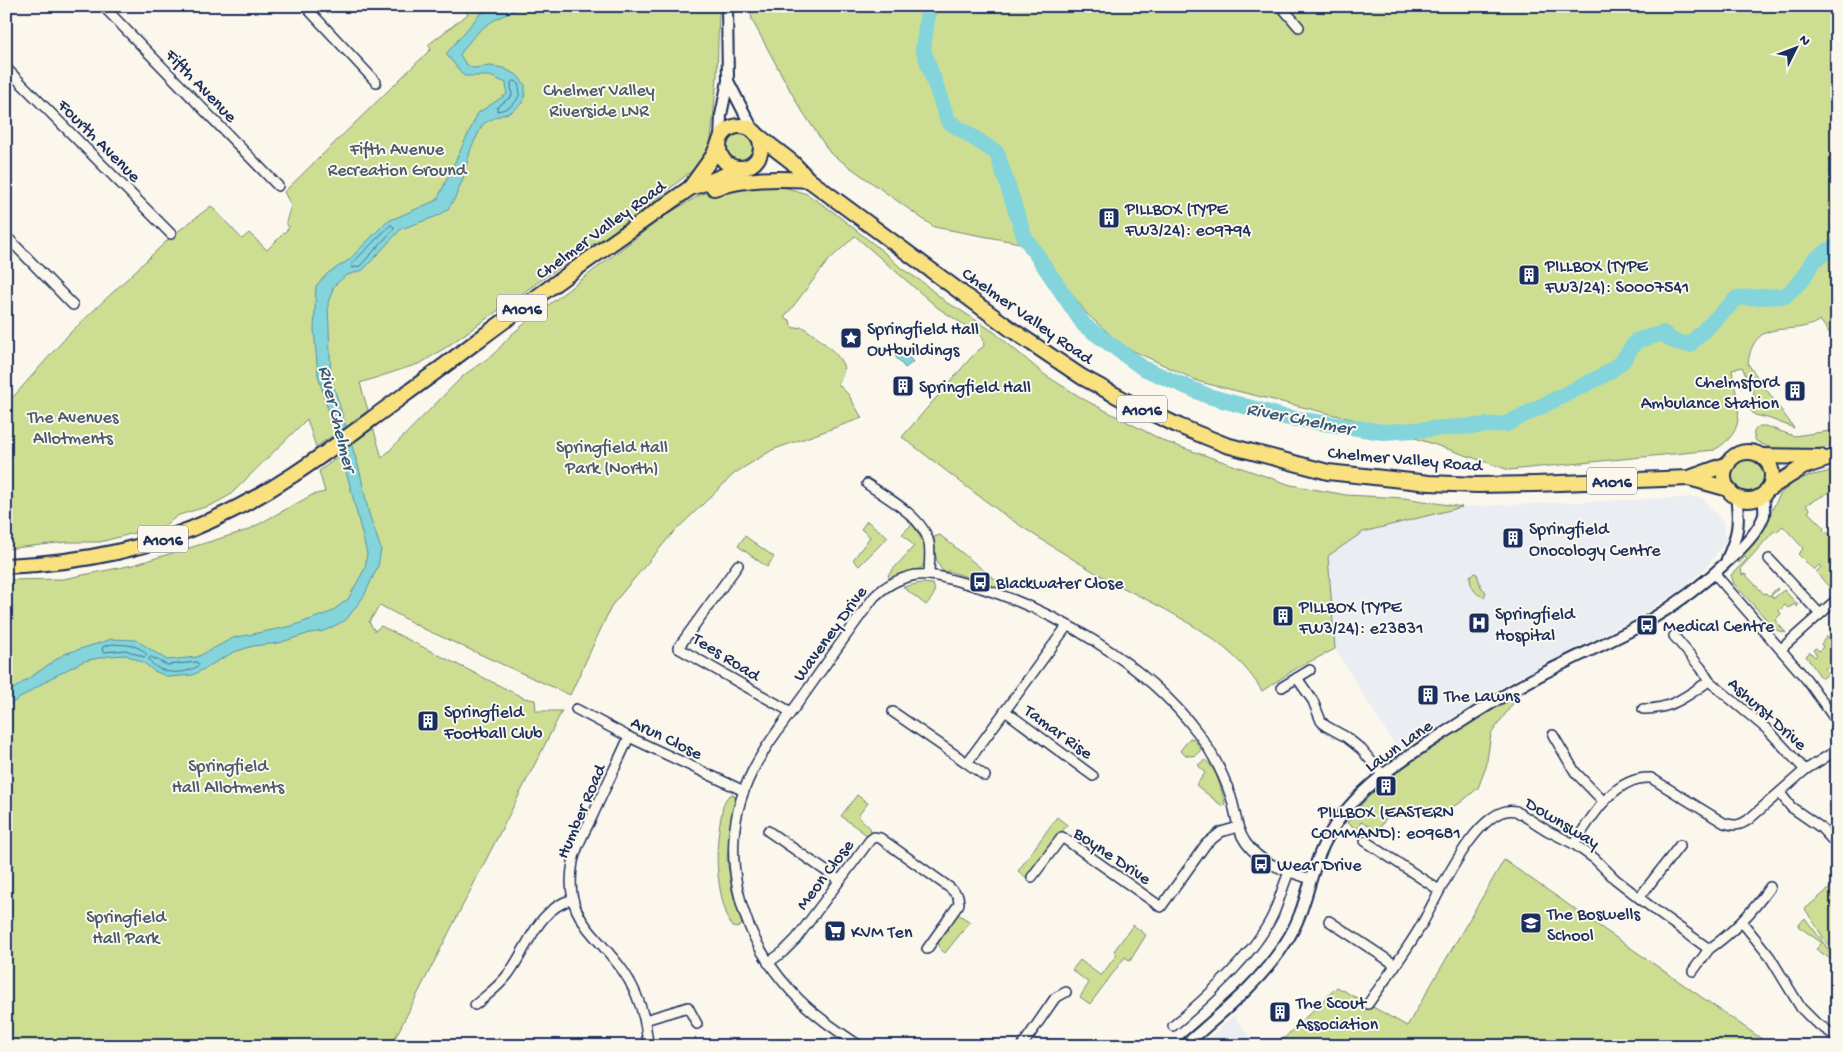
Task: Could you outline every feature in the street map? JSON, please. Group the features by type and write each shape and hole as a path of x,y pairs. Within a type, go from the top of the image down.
{"main road":[{"path":"736,127 745,127 755,133 760,142 760,152 756,161 744,168 731,166 724,161 720,153 720,142 727,131 736,127"},
{"name":"Chelmer Valley Road","path":"755,133 792,162 809,180 1012,330 1082,376 1130,404 1226,445 1328,472 1429,483 1535,484 1689,478 1728,464"},
{"name":"Chelmer Valley Road","path":"690,188 713,156 720,142"},
{"name":"Chelmer Valley Road","path":"6,566 40,564 91,557 128,549 166,538 234,510 305,469 690,188 744,168 785,172 809,180"},
{"name":"A1016","path":"661,208 680,203 697,194 727,184 770,178 809,180"},
{"name":"A1016","path":"1728,464 1735,456 1752,452 1761,456 1833,457"},
{"path":"1761,456 1772,471 1771,483 1765,492"},
{"name":"A1016","path":"1732,493 1750,500 1803,467 1833,457"},
{"path":"1728,464 1725,478 1732,493"},
{"name":"Chelmer Valley Road","path":"1689,478 1732,493"}],"street":[{"name":"Fifth Avenue","path":"103,6 278,186"},
{"path":"305,6 376,82"},
{"path":"720,142 721,115 728,81 727,6"},
{"path":"1281,6 1299,27"},
{"name":"Fourth Avenue","path":"6,68 171,234"},
{"path":"728,81 755,133"},
{"path":"6,236 73,305"},
{"path":"867,484 920,523 930,545 929,575"},
{"name":"Lawn Lane","path":"1184,1046 1246,989 1277,956 1288,940 1299,918 1321,850 1341,817 1360,794 1382,774 1512,690 1645,623 1692,592 1715,574 1746,543 1755,531 1764,515 1765,492"},
{"name":"Lawn Lane","path":"1724,564 1737,534 1739,518 1732,493"},
{"path":"1770,559 1820,614"},
{"name":"Tees Road","path":"738,565 678,648 791,712"},
{"path":"1715,574 1807,680 1837,722"},
{"name":"Waveney Drive","path":"860,1046 807,1007 786,986 768,963 748,928 738,895 733,853 735,830 744,791 761,756 874,598 883,588 907,577 929,575 952,580 1006,597 1067,626 1136,671 1160,691 1187,719 1215,759 1230,796 1238,827 1246,843 1259,856 1276,867 1311,879"},
{"path":"1781,649 1837,599"},
{"name":"Tamar Rise","path":"967,763 1067,626"},
{"name":"Ashurst Drive","path":"1674,636 1690,654 1709,681 1769,731 1805,770"},
{"path":"1282,687 1310,670"},
{"path":"1297,678 1313,702 1321,721 1361,749 1382,774"},
{"name":"Ashurst Drive","path":"1643,709 1656,710 1679,702 1709,681"},
{"name":"Arun Close","path":"576,709 630,738 744,791"},
{"path":"893,712 985,776"},
{"name":"Tamar Rise","path":"1005,712 1093,776"},
{"path":"1553,735 1575,772 1604,802"},
{"name":"Humber Road","path":"630,738 578,846 572,871 573,899 582,923 612,956 630,982 645,1020 648,1046"},
{"path":"1574,844 1604,802 1631,780 1651,778 1724,823 1733,826 1740,825 1805,770 1837,750"},
{"path":"1780,793 1791,807 1820,827 1836,844"},
{"name":"Downsway","path":"1368,1004 1422,925 1439,890 1466,845 1477,831 1504,811 1510,810 1516,811 1548,831 1574,844 1595,859 1639,898 1708,949"},
{"name":"Boyne Drive","path":"1032,878 1062,838 1161,908 1206,844 1221,832 1238,827"},
{"path":"768,832 838,880"},
{"name":"Meon Close","path":"768,963 796,940 838,880 874,837 880,838 950,888 958,896 959,904 927,949"},
{"path":"1365,841 1439,890"},
{"path":"1639,898 1680,845"},
{"path":"1173,1026 1217,985 1255,943 1273,915 1289,872"},
{"path":"1693,971 1708,949 1723,940 1742,922 1770,887"},
{"path":"475,1005 510,972 544,916 556,905 573,899"},
{"path":"1329,921 1394,964"},
{"path":"1742,922 1770,957 1801,1008 1815,1022 1837,1037"},
{"path":"1022,1046 1056,998 1066,992"},
{"path":"645,1020 688,1007 697,1024"}],"shaded area":[{"name":"Springfield Hospital","path":"1701,497 1723,522 1726,541 1706,567 1682,589 1640,616 1507,683 1399,752 1335,649 1327,556 1363,532 1459,507"},
{"path":"1233,1016 1258,1046 1203,1046"}],"green space":[{"path":"467,6 719,6 717,78 711,140 707,154 699,165 616,232 588,247 421,363 360,383 382,458 464,375 494,354 511,335 534,316 667,214 702,194 743,186 777,185 807,194 832,211 902,269 921,281 947,303 994,332 1045,375 1085,400 1166,442 1291,485 1346,495 1404,498 1462,507 1363,532 1328,556 1335,649 1297,668 1262,691 1234,656 1216,641 1176,615 1104,578 1036,536 902,437 975,353 984,346 983,337 938,308 855,236 828,261 784,318 790,320 791,326 794,328 803,327 813,334 831,349 840,360 843,370 838,384 848,394 862,418 772,450 735,473 671,535 612,605 570,695 422,628 380,605 369,622 375,631 381,626 524,698 535,700 536,711 562,711 391,1046 6,1046 6,580 63,579 133,565 248,530 312,495 325,492 319,471 341,455 335,434 316,447 307,419 230,495 212,505 179,515 165,525 100,542 67,542 6,549 6,405 69,334 172,236 211,206 242,239 249,233 267,250 289,228 286,222 291,205 284,192 431,49 428,45 468,14 464,9"},
{"path":"750,6 1837,6 1837,343 1820,320 1798,328 1766,333 1758,338 1752,348 1748,364 1794,428 1755,415 1751,411 1748,403 1756,398 1742,367 1732,370 1738,405 1737,425 1733,434 1714,450 1509,470 1380,426 1200,382 1123,346 1087,314 1036,246 934,227 830,153 797,103 752,20"},
{"path":"740,132 746,133 754,141 754,153 746,161 740,162 734,161 726,153 725,147 726,141 734,133"},
{"path":"1760,426 1794,436 1837,430 1837,445 1796,451 1775,449 1756,441 1754,432"},
{"path":"1749,459 1756,460 1761,464 1765,469 1765,483 1761,488 1756,492 1749,493 1742,492 1737,488 1733,483 1732,476 1733,469 1737,464 1742,460"},
{"path":"1837,470 1837,488 1806,505 1810,510 1808,512 1824,528 1823,530 1837,542 1837,546 1835,544 1832,546 1837,551 1837,559 1830,565 1833,568 1830,572 1837,580 1829,587 1816,572 1821,567 1819,565 1814,570 1798,554 1803,549 1802,547 1783,526 1776,532 1774,531 1741,568 1742,575 1745,574 1764,594 1766,593 1769,596 1777,588 1771,596 1774,598 1784,590 1798,605 1797,607 1795,604 1788,608 1785,605 1779,611 1781,614 1775,620 1786,633 1776,630 1734,584 1731,575 1747,559 1745,557 1739,563 1737,561 1757,537 1781,493 1793,483 1808,476"},
{"path":"867,521 888,537 859,566 853,560 870,537 861,529"},
{"path":"912,524 926,552 925,564 919,569 890,579 888,575 914,546 902,534"},
{"path":"940,535 998,582 1002,589 949,571 944,572 938,564 935,551 934,537"},
{"path":"745,536 774,557 767,567 738,546"},
{"path":"1475,573 1481,587 1486,592 1484,597 1475,592 1472,586 1470,576"},
{"path":"921,583 933,584 934,587 933,595 926,605 903,587"},
{"path":"1837,635 1837,666 1834,669 1837,674 1829,665 1825,669 1829,673 1822,679 1806,656 1810,652 1815,657 1817,655 1813,650 1816,648 1819,651 1823,647 1821,644 1827,636 1831,640"},
{"path":"1514,694 1516,699 1491,734 1486,767 1478,788 1460,803 1439,813 1386,818 1378,831 1361,822 1357,829 1347,823 1366,800 1399,770 1484,712"},
{"path":"1190,738 1194,739 1201,749 1194,756 1188,756 1180,751"},
{"path":"1205,760 1216,773 1225,803 1224,806 1196,785 1205,773 1198,765"},
{"path":"733,794 737,800 727,859 732,891 742,925 737,928 732,927 723,901 717,858 723,807 725,800"},
{"path":"857,795 868,803 858,816 871,829 868,836 841,816"},
{"path":"1057,817 1067,825 1027,879 1018,871"},
{"name":"The Boswells School","path":"1504,860 1772,1046 1276,1046 1337,987 1407,1026"},
{"path":"1837,882 1837,959 1805,909"},
{"path":"958,914 970,922 945,953 940,949 938,941"},
{"path":"1805,918 1830,952 1834,962 1816,949 1822,943 1798,926"},
{"path":"1133,925 1146,935 1130,961 1125,957 1090,1004 1080,997 1089,983 1072,970 1080,960 1101,976 1117,954 1114,951"},
{"path":"1835,964 1836,967 1837,975 1831,970"}],"water":[{"path":"496,6 524,6 504,15 480,30 460,55 466,64 473,68 491,66 503,68 517,75 525,85 525,95 522,103 511,112 483,124 471,148 463,179 448,209 440,215 401,229 363,270 345,276 334,286 328,303 331,378 360,472 369,514 381,549 378,566 364,596 346,620 324,631 310,633 279,643 253,646 234,652 193,675 169,677 126,655 109,656 84,661 51,678 6,707 6,694 64,654 112,639 136,640 167,660 197,657 233,638 292,626 331,612 348,599 365,568 367,554 349,482 318,375 314,329 316,286 328,273 349,260 386,222 437,200 478,113 507,94 506,83 490,76 464,76 446,54 480,14"},
{"path":"902,348 913,362 905,368 894,355"}],"waterway":[{"name":"River Chelmer","path":"929,6 923,49 948,121 997,153 1024,236 1084,325 1143,368 1208,396 1284,417 1383,432 1506,424 1604,375 1621,363 1636,341 1663,333 1673,341 1689,345 1737,298 1785,296 1802,280 1814,260 1837,245"}],"place":[{"name":"PILLBOX (TYPE FW3/24): e09794","path":"1109,218"},
{"name":"PILLBOX (TYPE FW3/24): S0007541","path":"1529,275"},
{"name":"Springfield Hall Outbuildings","path":"851,338"},
{"name":"Springfield Hall","path":"903,386"},
{"name":"Chelmsford Ambulance Station","path":"1795,391"},
{"name":"Springfield Onocology Centre","path":"1513,538"},
{"name":"Blackwater Close","path":"980,582"},
{"name":"PILLBOX (TYPE FW3/24): e23831","path":"1283,616"},
{"name":"Springfield Hospital","path":"1479,623"},
{"name":"Medical Centre","path":"1647,625"},
{"name":"The Lawns","path":"1428,695"},
{"name":"Springfield Football Club","path":"428,721"},
{"name":"PILLBOX (EASTERN COMMAND): e09681","path":"1386,786"},
{"name":"Wear Drive","path":"1261,864"},
{"name":"The Boswells School","path":"1531,923"},
{"name":"KVM Ten","path":"835,931"},
{"name":"The Scout Association","path":"1280,1012"}],"park label":[{"name":"Chelmer Valley Riverside LNR","path":"599,99"},
{"name":"Fifth Avenue Recreation Ground","path":"397,158"},
{"name":"The Avenues Allotments","path":"73,426"},
{"name":"Springfield Hall Park (North)","path":"612,456"},
{"name":"Springfield Hall Allotments","path":"228,775"},
{"name":"Springfield Hall Park","path":"126,926"}]}
